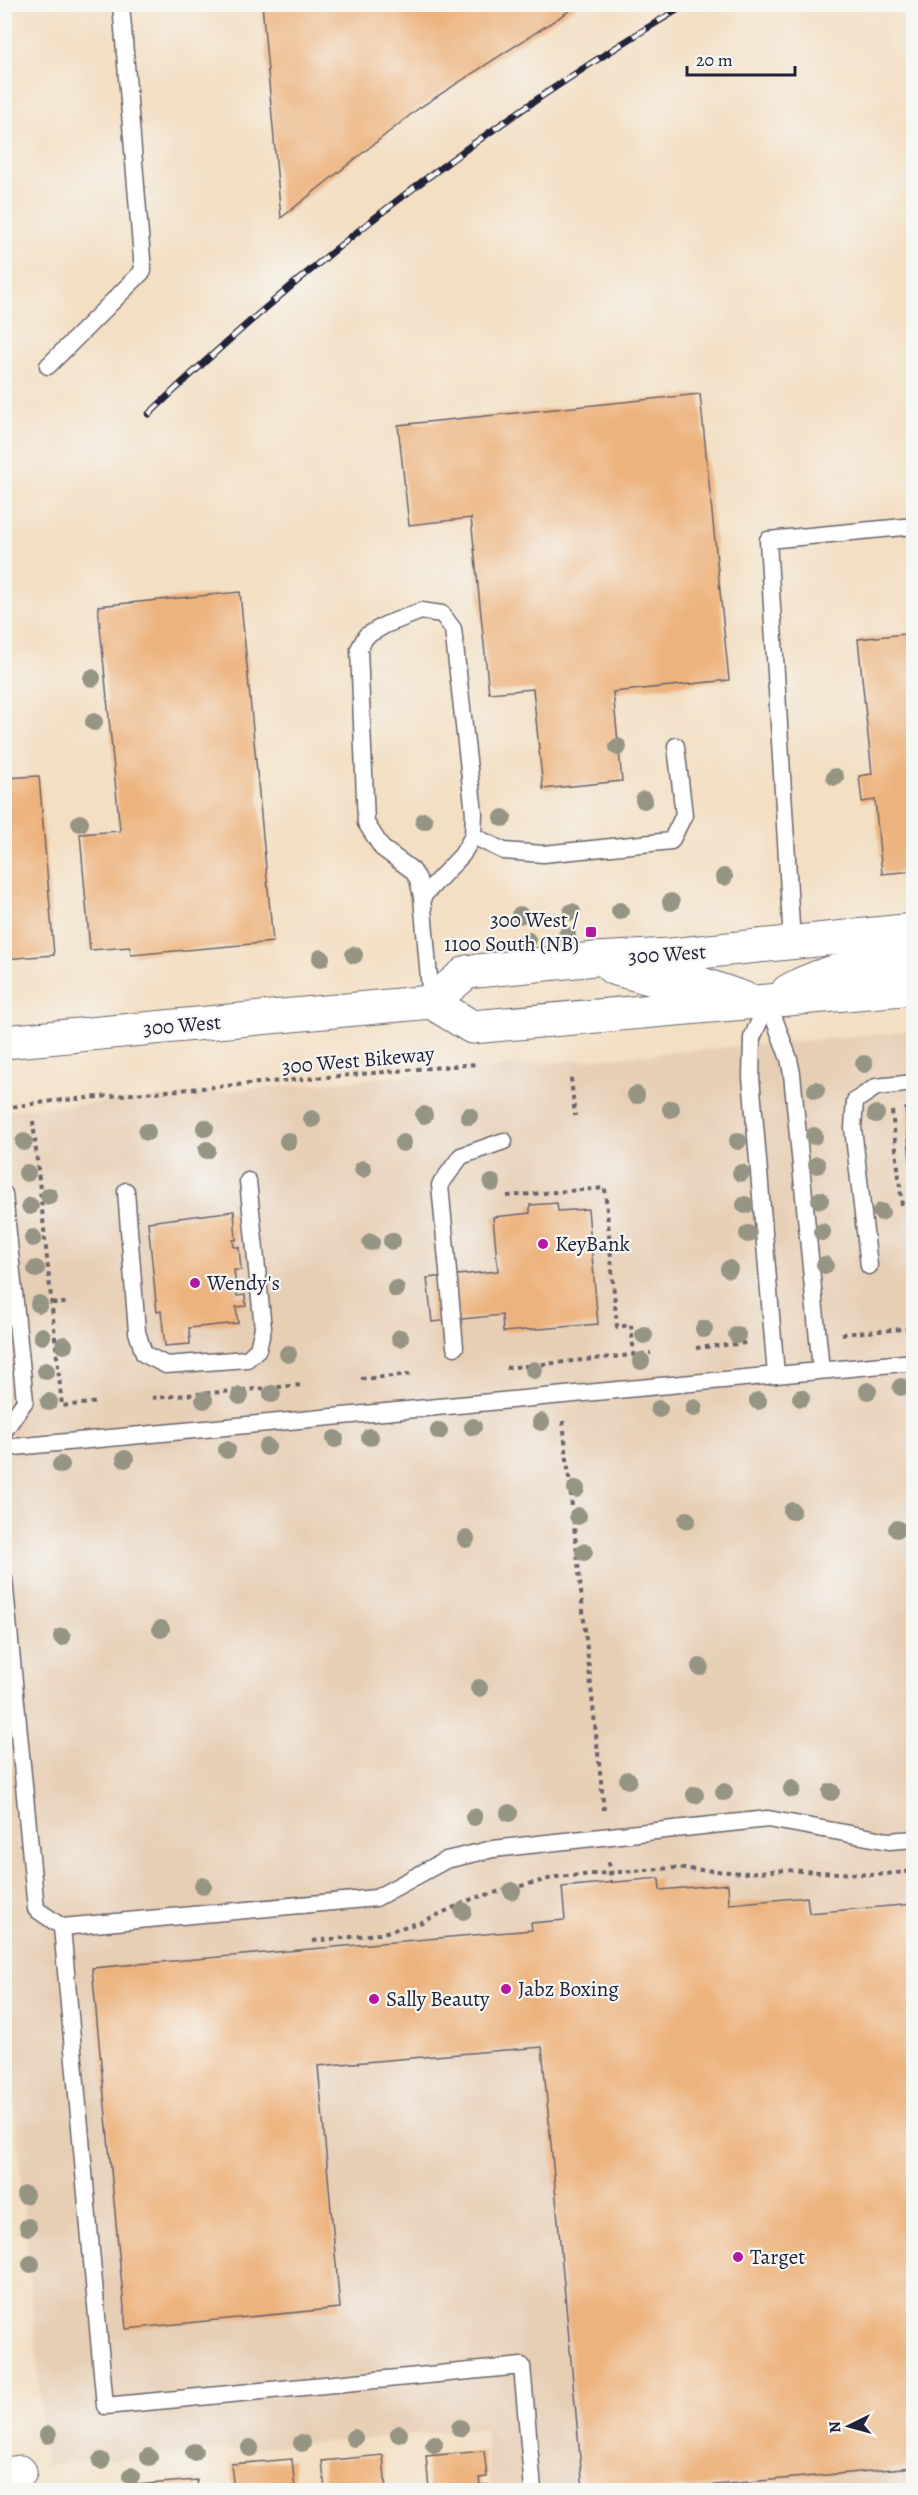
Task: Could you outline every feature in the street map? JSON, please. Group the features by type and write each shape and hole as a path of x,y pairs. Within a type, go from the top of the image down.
{"main road":[{"name":"300 West","path":"4,1042 431,1002 467,972 595,959 671,955 914,930"},
{"path":"595,959 634,975 702,984 738,997 768,1002 798,985 834,971 861,965 914,960"},
{"path":"431,1002 472,1027 914,988"}],"lane":[{"path":"48,366 143,271 121,4"},
{"path":"792,942 768,540 914,526"},
{"path":"422,897 462,855 473,836 474,813 453,629 442,614 421,611 385,625 366,636 359,649 366,823 382,848 411,870 418,879 422,897 431,1002"},
{"path":"473,836 504,851 543,854 671,841 684,815 676,746"},
{"path":"768,1002 789,1059 792,1074 821,1370"},
{"path":"768,1002 752,1038 751,1077 776,1375"},
{"path":"869,1266 853,1128 855,1101 876,1087 914,1083"},
{"path":"455,1347 440,1185 461,1156 504,1141"},
{"path":"126,1191 137,1332 144,1354 166,1365 247,1359 258,1349 263,1328 248,1181"},
{"path":"4,1194 25,1401 4,1431"},
{"path":"4,1448 914,1362"},
{"path":"4,1579 36,1909 62,1927 376,1898 446,1860 493,1850 768,1819 889,1841 914,1839"},
{"path":"62,1927 105,2406 522,2366 533,2490"}],"path":[{"name":"300 West Bikeway","path":"4,1108 52,1101 487,1064"},
{"path":"571,1078 574,1116"},
{"path":"890,1086 902,1206"},
{"path":"33,1121 62,1406 99,1402"},
{"path":"507,1196 605,1188 617,1327 631,1325 634,1355"},
{"path":"52,1303 67,1303"},
{"path":"836,1335 914,1328"},
{"path":"506,1368 651,1353"},
{"path":"361,1379 414,1374"},
{"path":"152,1398 302,1384"},
{"path":"563,1417 611,1882"},
{"path":"314,1941 379,1934 422,1922 474,1898 556,1876 672,1868 744,1873 786,1870 876,1875 914,1871"}],"shaded area":[{"path":"913,1031 913,2490 491,2490 485,2429 46,2465 4,1985 4,1111"}],"building":[{"path":"262,4 580,4 419,108 281,218"},
{"path":"700,394 729,680 613,692 622,781 543,789 533,689 489,693 471,518 409,525 398,425"},
{"path":"240,592 273,942 131,955 130,947 90,950 80,834 120,831 98,606"},
{"path":"914,633 914,871 882,874 875,800 862,802 859,776 872,774 858,639"},
{"path":"39,776 54,955 4,959 4,778"},
{"path":"914,1107 914,1170 911,1170 905,1108"},
{"name":"KeyBank","path":"557,1203 558,1211 588,1209 598,1324 503,1332 502,1315 432,1322 427,1278 498,1271 493,1217 530,1213 530,1205"},
{"name":"Wendy's","path":"234,1211 236,1240 233,1240 234,1247 239,1247 241,1270 234,1270 237,1296 245,1295 246,1306 236,1307 238,1323 189,1328 190,1344 165,1346 161,1311 157,1312 148,1222"},
{"name":"Target","path":"659,1878 660,1890 728,1884 729,1904 807,1897 809,1913 914,1904 914,2467 660,2490 583,2490 542,2047 318,2066 340,2308 126,2329 92,1968 532,1930 531,1923 565,1920 562,1887"},
{"path":"484,2451 487,2477 479,2478 480,2485 488,2485 488,2490 429,2489 426,2456"},
{"path":"383,2455 386,2490 325,2490 322,2461"},
{"path":"292,2459 295,2490 234,2490 231,2464"},
{"path":"197,2480 198,2490 137,2490 136,2485"}],"railway":[{"path":"149,414 275,300 406,194 474,143 544,95 687,4"}],"place":[{"name":"300 West / 1100 South (NB)","path":"591,932"},
{"name":"KeyBank","path":"543,1244"},
{"name":"Wendy's","path":"195,1283"},
{"name":"Jabz Boxing","path":"506,1989"},
{"name":"Sally Beauty","path":"374,1999"},
{"name":"Target","path":"738,2257"}]}
